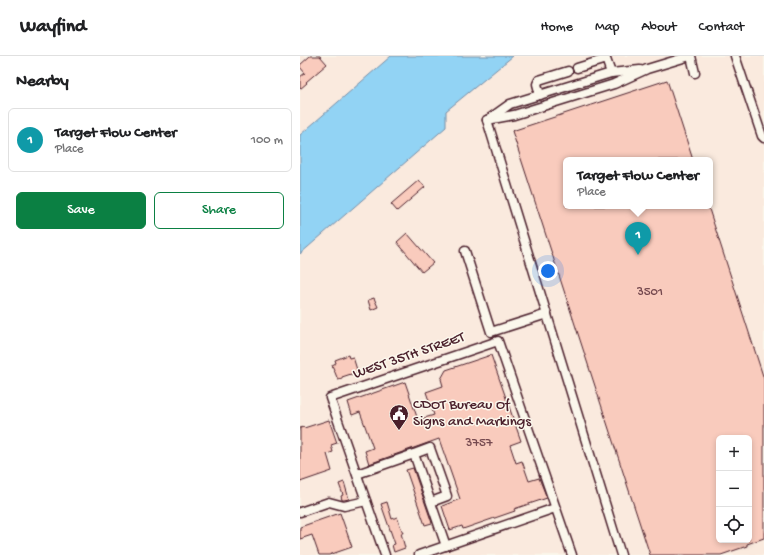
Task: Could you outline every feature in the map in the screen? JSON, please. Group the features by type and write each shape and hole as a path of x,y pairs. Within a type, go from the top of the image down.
{"street":[{"path":"487,120 514,115 608,86 647,69 690,56 695,73"},
{"path":"735,56 762,136 764,138"},
{"path":"576,68 606,59 610,73"},
{"path":"487,120 510,104 610,73 647,69"},
{"path":"540,95 537,84 539,80 568,71"},
{"path":"487,120 621,555"},
{"path":"466,250 491,332 547,314"},
{"name":"WEST 35TH STREET","path":"357,474 330,398 498,341 555,508"},
{"path":"385,555 357,474 430,448 447,496 431,502"},
{"path":"414,454 446,546"},
{"path":"300,512 329,502 344,506 366,501"},
{"path":"419,555 433,553 446,546 555,508 572,555"}],"shaded area":[{"path":"300,56 391,56 300,135"},
{"path":"513,56 764,56 764,555 300,555 300,254 446,127 446,111"}],"water":[{"path":"391,56 513,56 446,111 446,127 300,254 300,135"}],"building":[{"path":"310,56 320,56 327,64 300,89 300,77 305,73 300,65"},
{"path":"667,80 692,157 563,157 563,209 709,209 764,379 764,538 752,542 752,435 716,435 716,543 750,543 747,544 747,546 721,555 650,555 512,131"},
{"path":"419,180 425,187 397,211 391,204"},
{"path":"407,233 433,263 422,272 397,242"},
{"path":"374,298 378,307 371,310 368,300"},
{"path":"348,355 349,358 353,357 358,373 342,377 342,379 338,380 332,365 336,363 335,360"},
{"path":"491,355 521,441 510,445 516,463 522,461 529,481 539,478 547,498 463,529 462,526 450,530 442,506 460,499 439,439 369,464 365,451 373,448 360,412 352,415 348,402 405,382 418,420 434,415 426,392 443,386 441,379 446,370"},
{"path":"329,420 337,443 331,445 333,452 327,454 332,471 300,482 300,428"},
{"path":"413,468 432,523 425,525 406,470"},
{"path":"344,482 349,499 342,500 341,496 343,495 339,484"},
{"path":"387,502 392,519 397,517 403,533 401,533 405,548 394,552 392,545 395,544 381,504"},
{"path":"340,513 352,547 329,555 319,555 312,535 300,539 300,527"}],"place":[{"name":"Target Flow Center","path":"638,255"},
{"name":"CDOT Bureau Of Signs and Markings","path":"399,431"}]}
